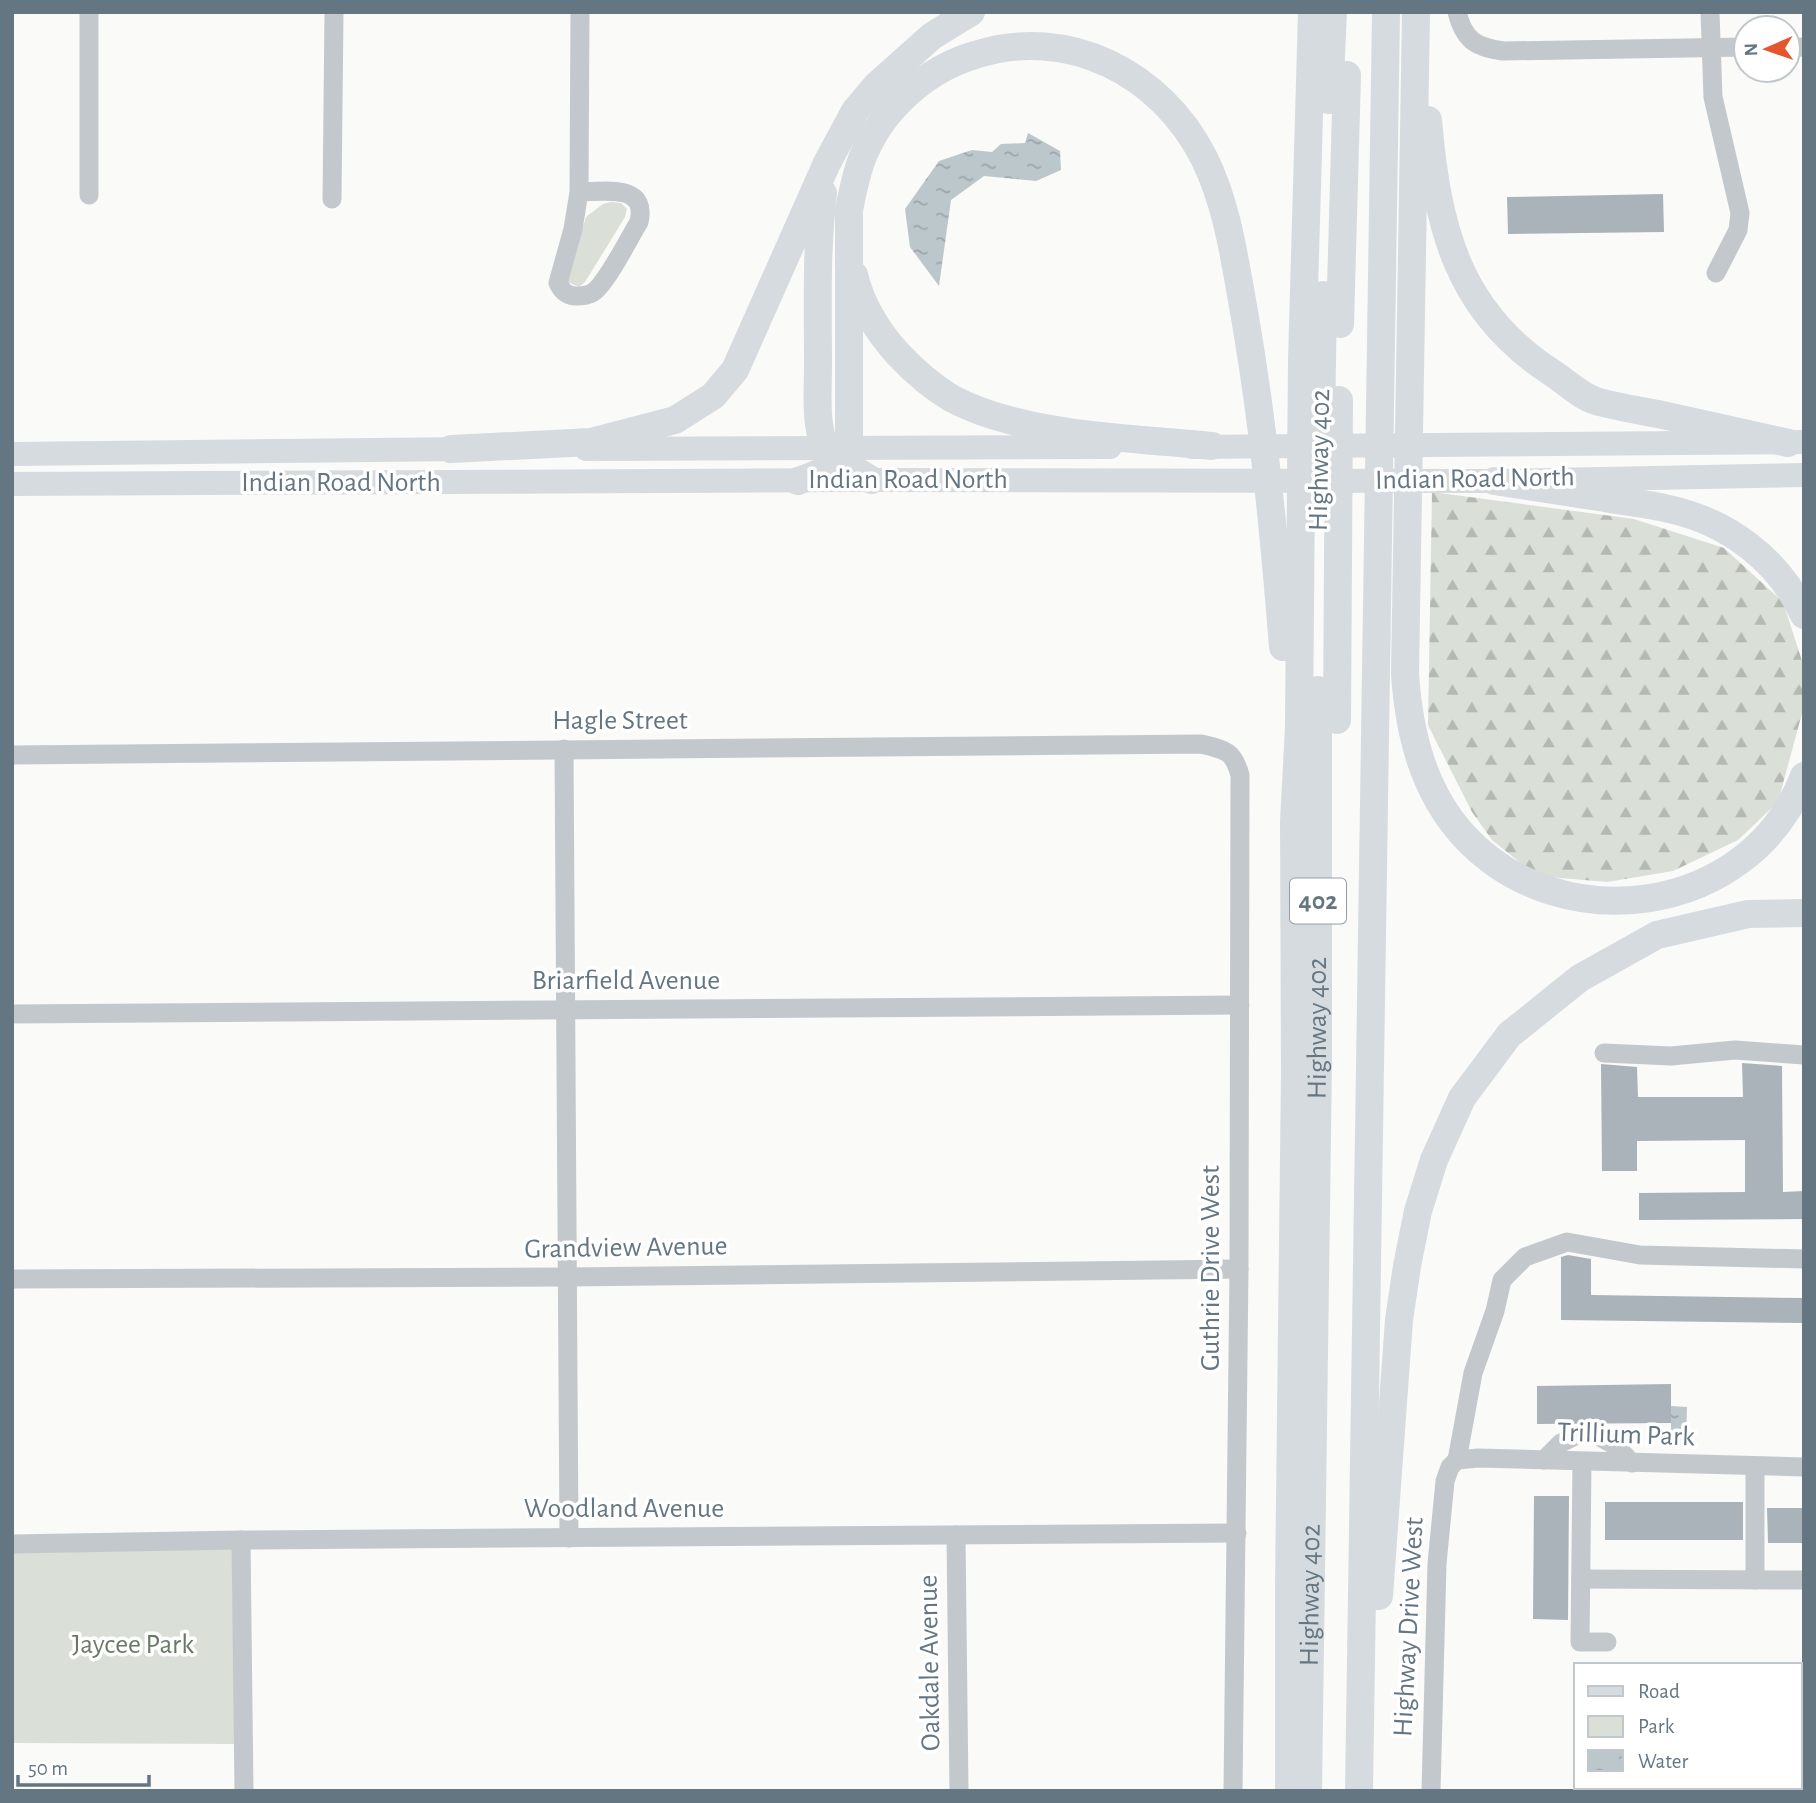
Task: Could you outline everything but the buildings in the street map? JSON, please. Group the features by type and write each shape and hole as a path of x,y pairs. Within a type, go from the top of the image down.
{"highway":[{"path":"452,449 591,442 675,420 713,396 735,370 827,163 855,111 876,86 932,36 971,12"},
{"path":"1289,1791 1295,1073 1294,822 1299,727 1302,360 1312,12"},
{"name":"Highway 402","path":"1308,1791 1318,1075 1318,539 1325,182 1333,12"},
{"path":"1327,1791 1337,1061 1336,538 1349,12"},
{"name":"Highway 402","path":"1359,1791 1386,12"},
{"path":"1416,12 1405,674 1410,724 1425,774 1437,797 1463,834 1500,867 1547,889 1594,901 1618,902 1675,893 1702,883 1730,867 1772,830 1788,809 1804,776"},
{"path":"1422,12 1429,130 1447,237 1472,294 1495,326 1528,357 1593,400 1796,442"},
{"path":"798,481 830,468 839,452 849,210 857,172 873,135 892,110 928,77 964,58 1015,47 1039,46 1082,52 1136,77 1180,120 1205,158 1223,208 1233,247 1254,367 1277,575 1294,822"},
{"path":"827,163 818,228 818,392 822,434 871,480"},
{"path":"848,229 855,279 874,321 888,342 929,384 976,410 1008,420 1050,429 1212,446"},
{"path":"1494,481 1670,509 1702,519 1726,530 1766,561 1784,580 1804,615"},
{"path":"1374,1791 1380,1566 1399,1320 1418,1211 1434,1160 1462,1098 1509,1035 1580,978 1657,935 1748,915 1804,913"}],"main road":[{"name":"Indian Road North","path":"12,453 452,449 839,452 1212,446 1796,442"},
{"name":"Indian Road North","path":"12,484 871,480 1494,481 1804,475"}],"street":[{"path":"89,12 89,195"},
{"path":"332,199 334,12"},
{"path":"579,192 623,192 639,201 641,212 639,222 601,286 591,294 570,296 562,291 558,283 573,229 579,192 580,12"},
{"path":"1457,12 1467,38 1482,48 1503,51 1732,47"},
{"path":"1710,12 1713,97 1740,213 1738,230 1716,274"},
{"name":"Hagle Street","path":"12,755 1201,744 1227,750"},
{"path":"564,749 569,1538"},
{"name":"Guthrie Drive West","path":"1227,750 1237,764 1240,775 1239,1269 1233,1791"},
{"name":"Briarfield Avenue","path":"12,1014 1240,1005"},
{"path":"1604,1053 1671,1056 1735,1050 1804,1055"},
{"name":"Highway Drive West","path":"1431,1791 1437,1564 1445,1480 1454,1463 1473,1373 1495,1311 1502,1280 1525,1257 1567,1242 1640,1255 1804,1259"},
{"name":"Grandview Avenue","path":"12,1279 568,1277 1239,1269"},
{"path":"1544,1460 1560,1443 1575,1436"},
{"path":"1598,1436 1615,1446 1632,1463"},
{"name":"Trillium Park","path":"1454,1463 1478,1458 1804,1467"},
{"path":"1583,1462 1580,1642 1607,1642"},
{"path":"1755,1466 1755,1580"},
{"name":"Woodland Avenue","path":"12,1544 1237,1533"},
{"name":"Oakdale Avenue","path":"956,1535 960,1791"},
{"path":"241,1540 244,1791"},
{"path":"1581,1579 1804,1580"}],"green space":[{"path":"621,203 627,209 625,217 585,282 579,287 568,282 568,274 586,217 603,204"},
{"path":"1432,492 1634,519 1724,548 1783,602 1804,667 1804,706 1778,802 1738,840 1673,871 1607,882 1537,876 1492,840 1472,812 1428,725"},
{"name":"Jaycee Park","path":"232,1544 235,1744 12,1743 12,1548"}],"water":[{"path":"1028,133 1060,151 1061,170 1036,181 984,176 951,200 939,286 910,247 905,209 939,161 972,150 992,152 1001,144 1025,143"},
{"path":"1671,1406 1687,1407 1686,1442 1671,1442"}]}
